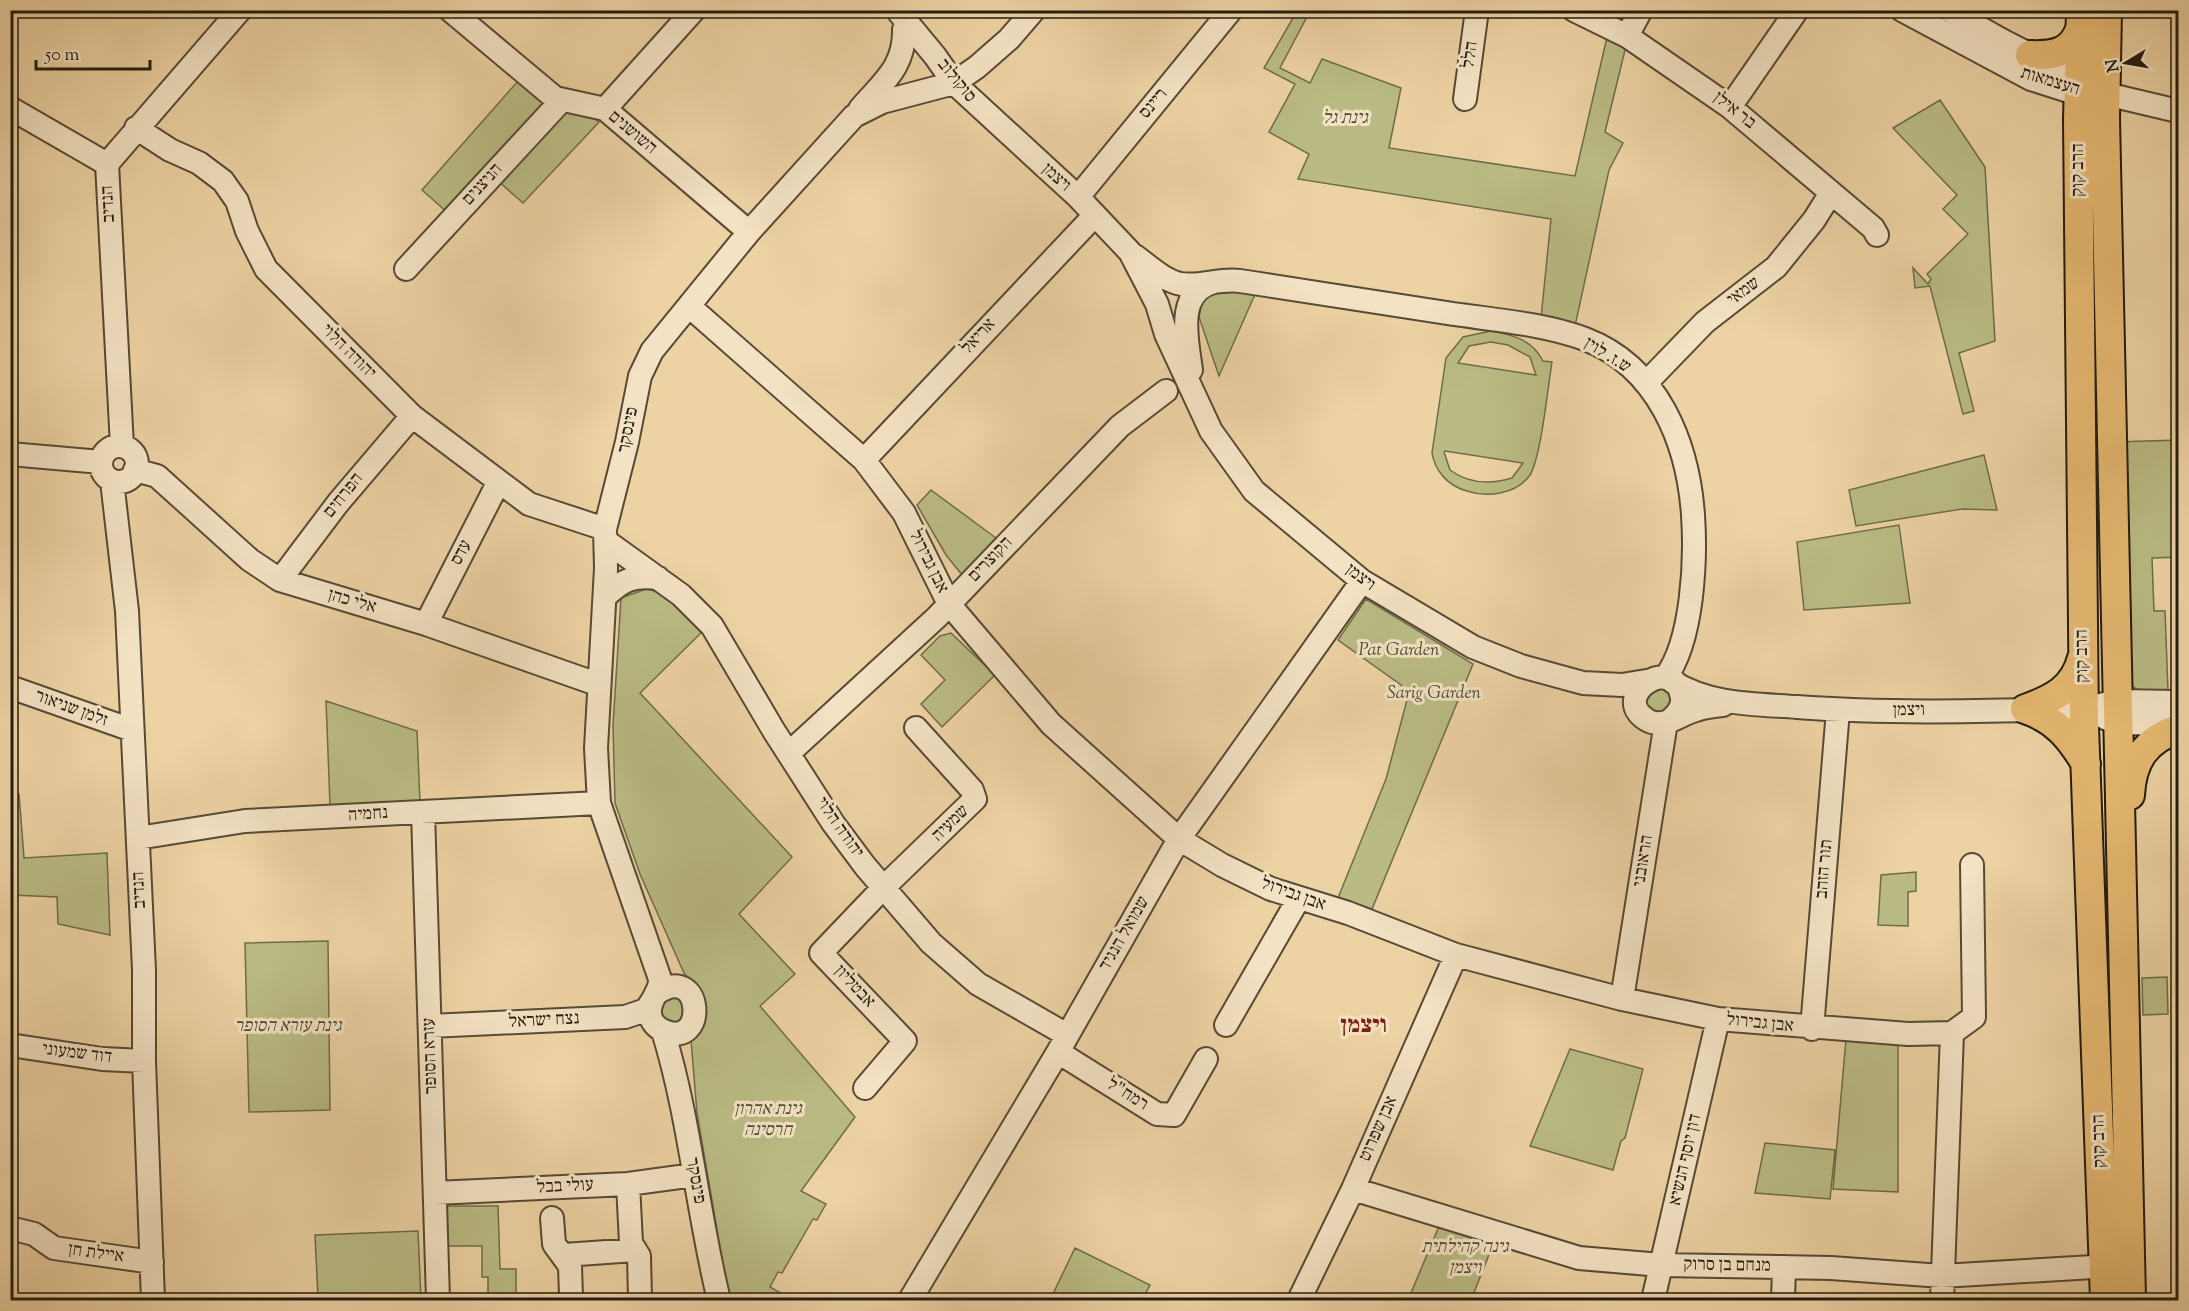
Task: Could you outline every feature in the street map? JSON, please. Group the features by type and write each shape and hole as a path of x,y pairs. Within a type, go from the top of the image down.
{"main road":[{"name":"הרב קוק","path":"2105,1300 2083,655 2087,86 2107,10"},
{"name":"הרב קוק","path":"2080,20 2087,86 2117,712 2131,1300"},
{"path":"2030,55 2051,55 2064,51 2073,44 2080,20"},
{"path":"2025,709 2064,692 2076,677 2083,655"},
{"path":"2025,709 2052,721 2072,741 2086,764"},
{"path":"2122,878 2130,783 2135,765 2142,749 2166,733 2178,729"}],"street":[{"name":"הנדיב","path":"122,446 107,164 240,10"},
{"path":"450,10 555,98"},
{"path":"605,109 694,10"},
{"name":"סוקולוב","path":"889,10 935,56 950,84 978,108"},
{"name":"פינסקר","path":"654,997 660,985 658,968 599,803 596,748 597,684 605,597 606,535 640,376 652,351 749,232 854,116 882,102 950,84 977,68 1009,39 1034,10"},
{"name":"ריינס","path":"1077,197 1231,10"},
{"name":"הלל","path":"1465,99 1477,10"},
{"name":"בר אילן","path":"1574,10 1627,36 1730,107 1874,228 1877,235"},
{"path":"1627,36 1641,10"},
{"path":"1730,107 1797,10"},
{"name":"העצמאות","path":"1902,10 2031,79 2087,86"},
{"name":"העצמאות","path":"1949,10 2030,55 2068,70 2087,86"},
{"path":"854,116 897,67 904,48 901,20"},
{"path":"2087,86 2178,111"},
{"name":"השושנים","path":"555,98 605,109 749,232"},
{"name":"הניצנים","path":"406,268 555,98"},
{"path":"10,108 107,164"},
{"name":"ויצמן","path":"978,108 1077,197 1130,252 1162,277 1180,284 1222,280"},
{"name":"יהודה הלוי","path":"136,128 170,150 199,163 223,181 237,201 247,231 266,269 412,416 498,483 529,504 606,535 681,595 712,626 833,823 883,888 931,943 978,984 1062,1044"},
{"name":"שמאי","path":"1647,383 1705,322 1776,267 1814,220 1831,193"},
{"name":"אריאל","path":"864,460 1095,215"},
{"name":"ויצמן","path":"1130,252 1157,304 1166,334 1211,431 1254,491 1362,581 1473,647 1521,666 1583,683 1623,702 1641,714"},
{"name":"ש.ז. לוין","path":"1222,280 1231,279 1545,329 1586,340 1617,358 1647,383 1671,417 1684,454 1692,493 1694,528 1694,567 1690,608 1674,662 1661,680"},
{"name":"ויצמן","path":"1195,397 1185,322 1188,306 1197,290 1222,280"},
{"name":"אבן גבירול","path":"689,306 864,460 904,513 949,604 1051,724 1179,838 1221,865 1271,889 1348,913 1456,955 1622,999 1718,1020 1908,1035 1952,1033"},
{"name":"הקוצרים","path":"789,753 949,604 1120,426 1166,391"},
{"name":"הפרחים","path":"280,580 338,503 412,416"},
{"path":"10,454 106,471 126,480 135,470 134,455 122,446 108,449 106,471"},
{"name":"אלי כהן","path":"135,470 157,476 250,560 280,580 426,624 597,684"},
{"name":"הנדיב","path":"106,471 127,611 144,970 144,1061 153,1300"},
{"name":"עדס","path":"426,624 498,483"},
{"path":"605,597 622,581 632,577 658,578"},
{"name":"שמואל הנגיד","path":"910,1300 1062,1044 1179,838 1362,581"},
{"path":"1661,680 1681,695 1682,703 1676,716 1668,721 1652,722 1637,708 1637,693 1661,680"},
{"name":"ויצמן","path":"1583,683 1622,685 1661,680 1695,695 1734,703 1838,710 2084,709 2117,712"},
{"name":"זלמן שניאור","path":"10,687 132,730"},
{"path":"2117,712 2178,702"},
{"name":"ויצמן","path":"1668,721 1694,710 1734,703"},
{"name":"תור הזהב","path":"1812,1029 1838,710"},
{"path":"2117,712 2178,724"},
{"name":"הראובני","path":"1622,999 1668,721"},
{"name":"שמעיה","path":"883,888 975,799 972,790 916,728"},
{"name":"נחמיה","path":"138,838 245,821 599,803"},
{"name":"עזרא הסופר","path":"423,812 438,1300"},
{"path":"1942,1300 1952,1033 1974,1017 1972,865"},
{"name":"אבטליון","path":"865,1088 905,1041 822,953 883,888"},
{"path":"1226,1025 1299,898"},
{"name":"פינסקר","path":"640,917 686,990"},
{"name":"אבן שפרוט","path":"1299,1300 1353,1189 1456,955"},
{"path":"671,987 686,990 691,996 696,1011 691,1025 674,1030 652,1021 654,997 671,987"},
{"name":"נצח ישראל","path":"430,1026 625,1017 646,1010 654,997"},
{"name":"דון יוסף הנשיא","path":"1653,1300 1718,1020"},
{"name":"פינסקר","path":"674,1030 694,1175 719,1300"},
{"name":"רמח\"ל","path":"1062,1044 1157,1114 1166,1116 1174,1115 1206,1059"},
{"name":"דוד שמעוני","path":"10,1045 102,1059 144,1061"},
{"name":"עולי בבל","path":"435,1193 628,1184 694,1175"},
{"path":"628,1184 631,1244 639,1256 640,1298"},
{"name":"מנחם בן סרוק","path":"1353,1189 1579,1258 1661,1265 1784,1267 1942,1276 2093,1267 2099,1264 2104,1254"},
{"path":"552,1218 554,1244 570,1266 570,1296"},
{"name":"איילת חן","path":"10,1228 34,1234 54,1248 152,1262"},
{"name":"פינסקר","path":"706,1244 708,1300"},
{"path":"564,1255 635,1250"},
{"path":"1783,1300 1784,1267"}],"green space":[{"name":"גינת גל","path":"1297,11 1310,11 1280,68 1310,83 1322,59 1401,88 1389,148 1575,176 1607,37 1626,46 1605,132 1623,143 1609,170 1575,326 1541,318 1551,219 1298,179 1309,154 1269,132 1295,84 1264,68"},
{"path":"519,80 546,104 449,214 422,190"},
{"path":"1940,100 1985,167 1995,341 1959,353 1974,411 1963,414 1930,286 1915,288 1913,268 1928,284 1931,279 1927,274 1968,234 1943,209 1957,195 1893,128"},
{"path":"581,109 599,122 523,203 497,180 562,111"},
{"path":"1212,290 1256,292 1219,376 1199,317 1203,298"},
{"path":"1491,331 1507,334 1528,343 1543,361 1552,362 1541,438 1534,466 1524,481 1501,493 1483,494 1460,489 1448,482 1439,472 1432,453 1446,358 1463,337","holes":["1491,342 1508,345 1530,357 1536,375 1458,363 1469,346","1445,451 1523,463 1512,478 1495,482 1472,481 1450,470"]},
{"path":"2178,440 2178,557 2152,558 2154,611 2165,611 2168,691 2138,691 2128,681 2116,442"},
{"path":"1984,455 1997,510 1962,509 1856,526 1849,490"},
{"path":"931,490 996,538 963,576 946,555 917,505"},
{"path":"1899,525 1910,603 1804,610 1797,542"},
{"name":"גינת אהרון חרסינה","path":"646,589 671,599 704,630 640,693 792,857 739,914 795,974 760,1006 855,1117 801,1191 826,1204 817,1220 813,1219 782,1273 778,1272 770,1287 793,1300 729,1300 697,1113 691,1040 705,1016 700,991 684,973 640,874 615,803 613,726 621,598"},
{"name":"Sarig Garden","path":"1366,599 1473,664 1372,909 1338,898 1386,779 1407,700 1406,691 1401,685 1338,640"},
{"path":"951,633 995,675 942,727 921,704 945,680 921,655 940,636"},
{"path":"1659,682 1677,703 1654,719 1641,695"},
{"path":"326,701 417,731 420,802 330,805"},
{"path":"2177,745 2178,913 2176,913"},
{"path":"19,794 24,858 107,853 110,935 58,924 57,897 11,895 11,795"},
{"path":"1916,872 1916,891 1908,892 1908,926 1878,925 1881,875"},
{"name":"גינת עזרא הסופר","path":"328,941 330,1110 249,1112 245,943"},
{"path":"2167,977 2168,1014 2143,1015 2142,978"},
{"path":"669,992 691,1007 674,1029 655,1009"},
{"path":"1846,1039 1898,1041 1898,1192 1833,1189"},
{"path":"1570,1049 1643,1069 1625,1138 1621,1141 1613,1170 1530,1146"},
{"path":"1765,1143 1835,1150 1830,1199 1755,1193"},
{"path":"446,1206 498,1206 500,1269 516,1269 516,1300 488,1300 488,1277 482,1277 482,1246 447,1246"},
{"name":"גינה קהילתית ויצמן","path":"1440,1224 1494,1242 1471,1300 1408,1300"},
{"path":"418,1231 421,1300 318,1298 315,1235"},
{"path":"1075,1248 1150,1285 1142,1300 1050,1300"}],"district":[{"name":"ויצמן","path":"1364,1026"}],"park label":[{"name":"Pat Garden","path":"1399,651"}]}
